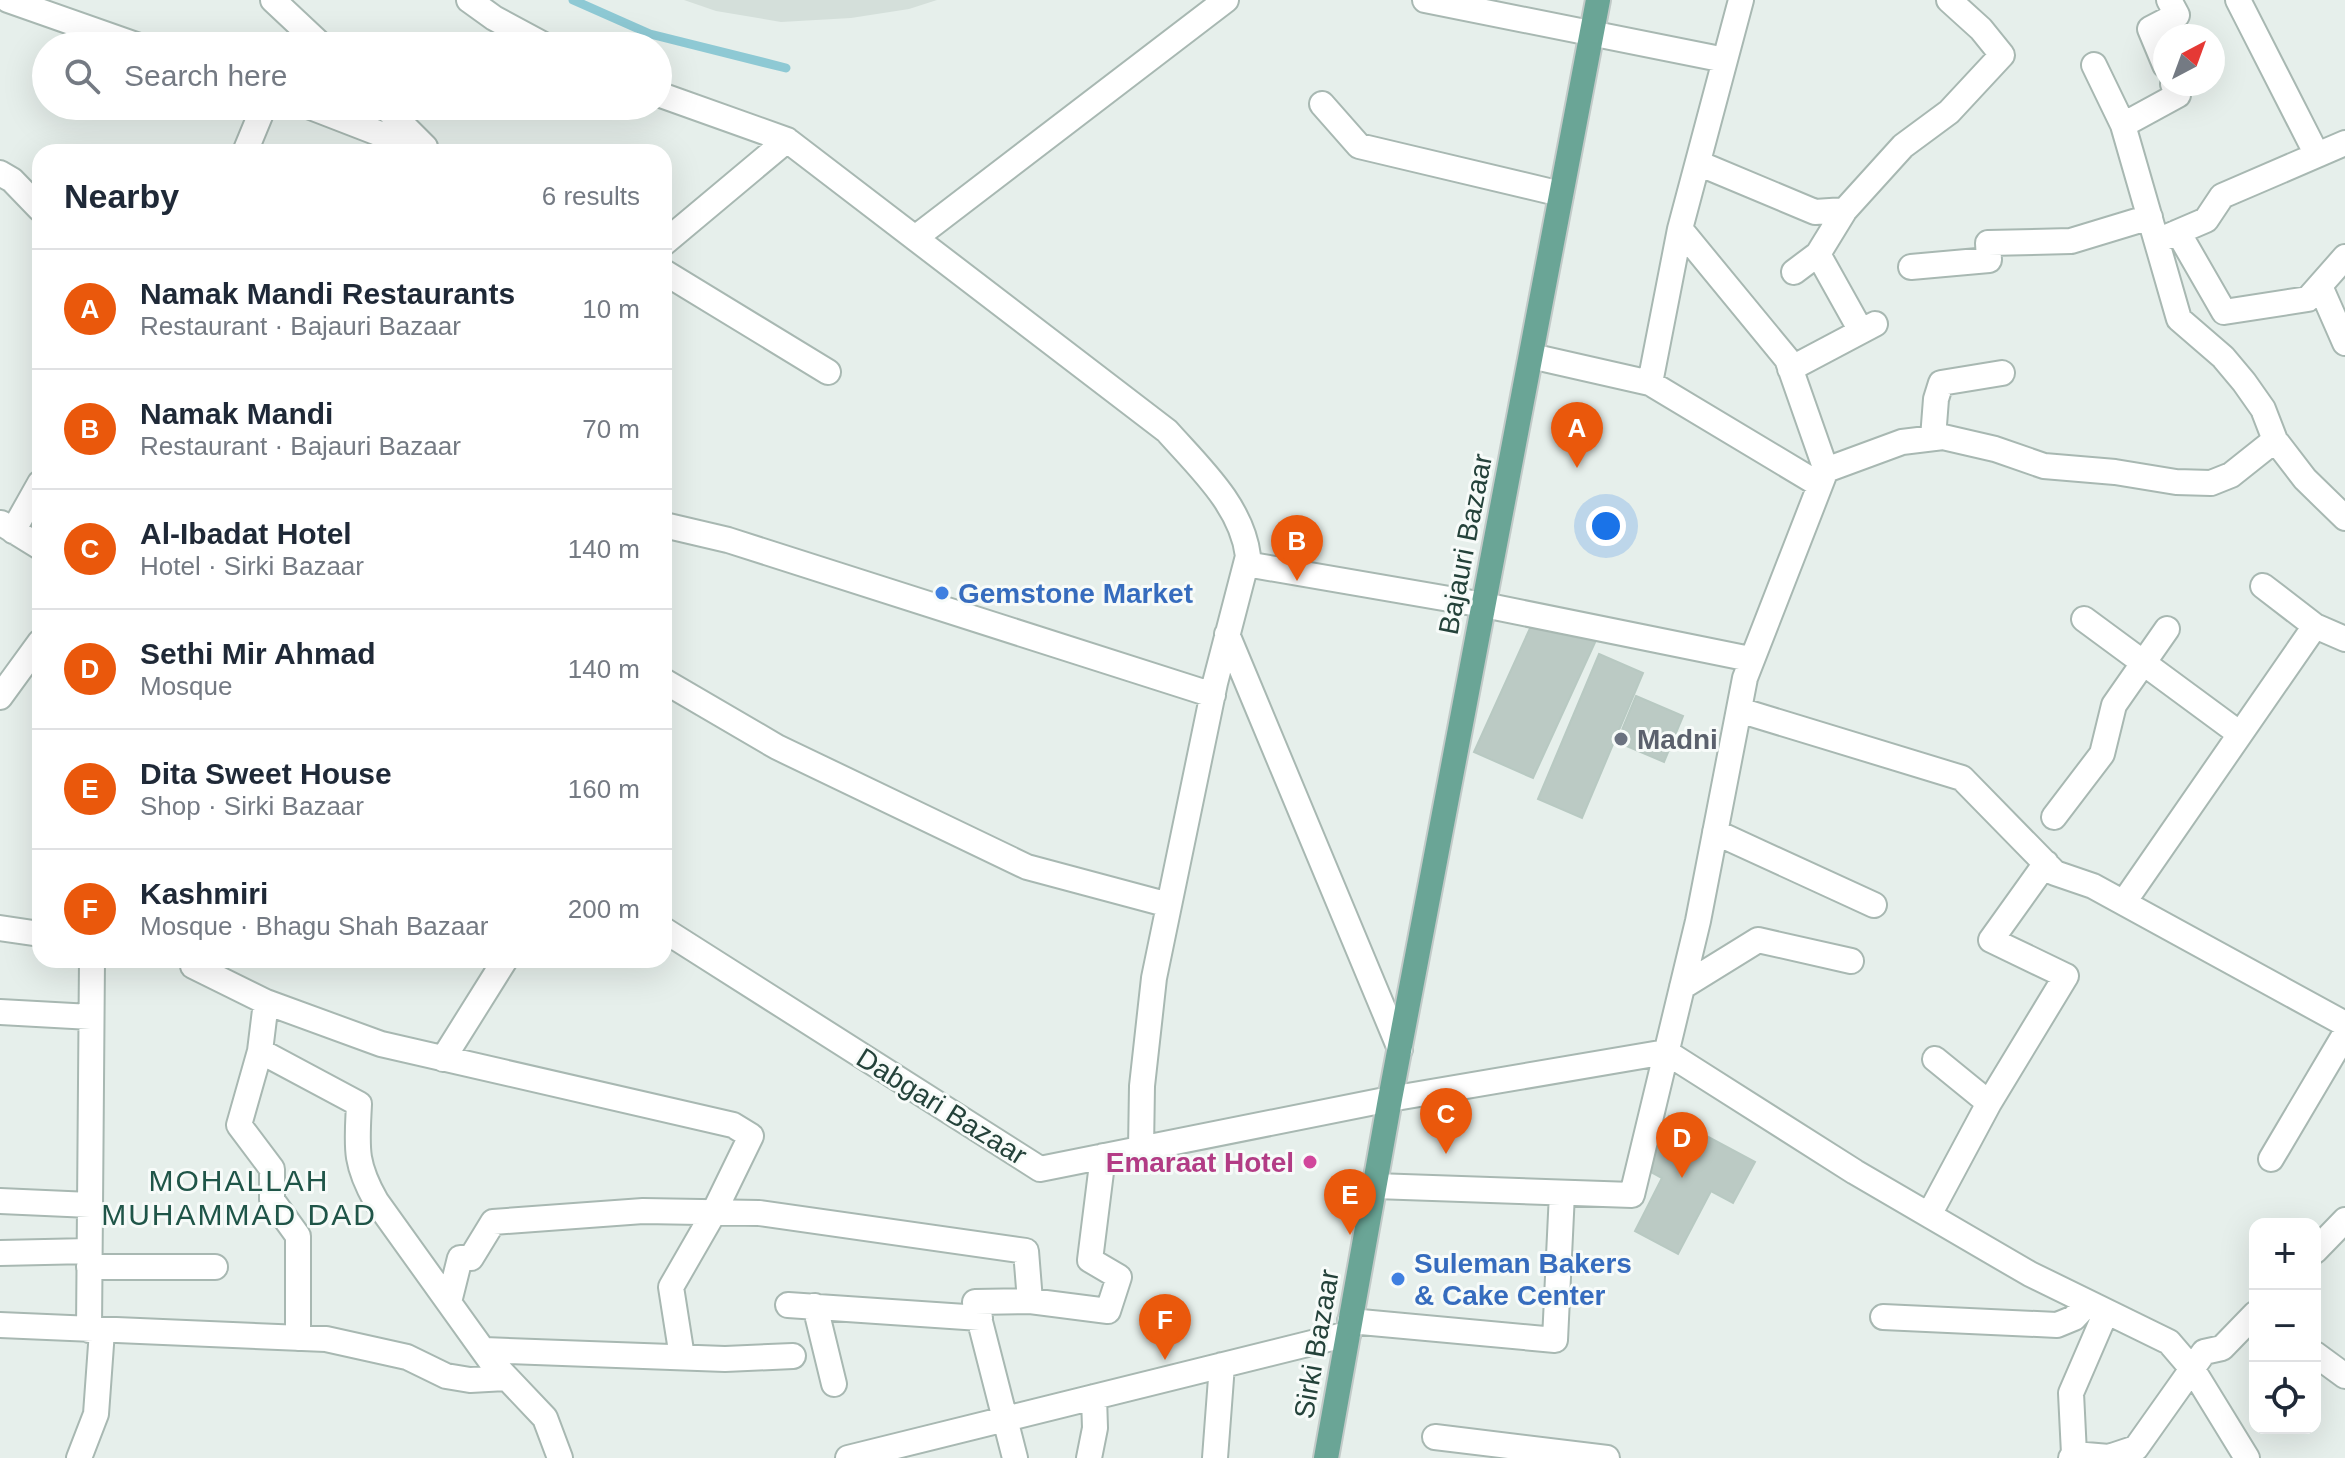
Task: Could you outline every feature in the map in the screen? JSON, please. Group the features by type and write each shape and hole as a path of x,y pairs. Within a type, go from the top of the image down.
{"main road":[{"name":"Bajauri Bazaar","path":"1390,1099 1598,0"},
{"name":"Sirki Bazaar","path":"1326,1458 1390,1099"}],"street":[{"path":"8,0 99,32"},
{"path":"273,0 307,32"},
{"path":"469,0 520,32"},
{"path":"915,238 1226,0"},
{"path":"1425,0 1725,60"},
{"path":"1650,383 1680,229 1741,0"},
{"path":"1794,272 1818,254 1845,210 1903,146 1949,112 2002,55 1981,29 1949,0"},
{"path":"2160,24 2177,15 2169,0"},
{"path":"2238,0 2317,155"},
{"path":"2094,65 2123,125 2162,230 2179,319 2223,357 2244,382 2263,409 2275,440 2305,479 2345,518"},
{"path":"2123,125 2176,96"},
{"path":"672,99 787,140 1167,431 1231,508 1246,542 1246,564 1213,695 1154,978 1142,1086 1141,1149"},
{"path":"1322,104 1359,146 1561,194"},
{"path":"248,144 258,120"},
{"path":"345,120 407,144"},
{"path":"397,120 420,144"},
{"path":"672,236 787,140"},
{"path":"1911,267 1989,260 1988,243 2071,241 2162,230 2206,220 2222,196 2345,143"},
{"path":"1698,163 1815,212 1845,210"},
{"path":"0,173 12,180 32,201"},
{"path":"1375,1186 1632,1195 1682,987 1750,659 1823,477 1787,359 1680,229"},
{"path":"2162,230 2224,312 2308,299 2345,257"},
{"path":"1790,369 1868,328 1818,254"},
{"path":"672,277 828,372"},
{"path":"2320,286 2345,343"},
{"path":"1531,356 1650,383 1823,477"},
{"path":"1933,438 1936,399 1941,383 2002,373"},
{"path":"1823,477 1902,442 1943,437 1995,449 2044,466 2115,472 2176,482 2211,483 2231,475 2275,440"},
{"path":"32,493 6,527 32,542"},
{"path":"672,527 728,540 1213,695"},
{"path":"1246,564 1484,605 1750,659"},
{"path":"2263,586 2315,626 2345,639"},
{"path":"2084,619 2240,734"},
{"path":"2124,902 2315,626"},
{"path":"2054,817 2102,754 2114,705 2167,629"},
{"path":"1227,634 1400,1049"},
{"path":"0,697 32,653"},
{"path":"672,686 777,747 1027,867 1169,905"},
{"path":"1739,710 1962,778 2055,873 2093,886 2124,902 2345,1024"},
{"path":"1715,832 1874,905"},
{"path":"1929,1215 1989,1103 2066,976 1991,940 2046,863"},
{"path":"0,928 32,933"},
{"name":"Dabgari Bazaar","path":"672,935 1040,1169 1390,1099 1666,1052"},
{"path":"1682,987 1758,940 1851,961"},
{"path":"79,1458 96,1414 96,1330 89,1259 92,968"},
{"path":"197,968 266,1002 381,1044 733,1125 751,1136 713,1214 671,1287 682,1357"},
{"path":"443,1059 500,968"},
{"path":"266,1002 260,1051 239,1125 272,1169 272,1200 298,1236 298,1338"},
{"path":"0,1012 91,1017"},
{"path":"2271,1159 2345,1034"},
{"path":"260,1051 359,1104 356,1150 361,1175 376,1201 484,1350 545,1418 560,1458"},
{"path":"1666,1052 1855,1172 2030,1274 2169,1342 2193,1370 2247,1458"},
{"path":"1935,1059 1989,1103"},
{"path":"1015,1458 975,1302 1030,1301 1108,1311 1119,1277 1090,1260 1103,1156"},
{"path":"848,1458 1222,1365 1349,1328 1555,1340 1562,1193"},
{"path":"0,1201 90,1205"},
{"path":"449,1302 460,1258 471,1258 493,1222 643,1211 759,1213 1026,1251 1030,1301"},
{"path":"2321,1245 2345,1220"},
{"path":"0,1253 215,1267"},
{"path":"788,1305 980,1318"},
{"path":"815,1306 834,1384"},
{"path":"1883,1317 2057,1325 2097,1307"},
{"path":"2097,1307 2071,1393 2072,1456 2109,1457 2136,1448 2204,1352 2222,1348 2249,1320"},
{"path":"0,1325 348,1342 407,1357 446,1376 470,1380 506,1378"},
{"path":"484,1350 725,1359 793,1356"},
{"path":"2321,1358 2345,1376"},
{"path":"1215,1458 1222,1365"},
{"path":"1089,1458 1095,1428 1094,1397"},
{"path":"1435,1437 1607,1458"}],"shaded area":[{"path":"684,0 937,0 909,9 851,18 781,22 716,11"}],"building":[{"path":"1531,626 1597,638 1533,778 1474,752"},
{"path":"1599,654 1643,673 1582,818 1538,799"},
{"path":"1636,696 1683,716 1664,762 1617,742"},
{"path":"1669,1116 1755,1162 1733,1203 1711,1191 1678,1254 1635,1231 1662,1178 1642,1167"}],"waterway":[{"path":"573,0 645,32"},
{"path":"672,40 786,68"}],"place":[{"name":"Namak Mandi Restaurants","path":"1577,468"},
{"name":"Namak Mandi","path":"1297,581"},
{"name":"Gemstone Market","path":"942,593"},
{"name":"Madni","path":"1621,739"},
{"name":"Al-Ibadat Hotel","path":"1446,1154"},
{"name":"Emaraat Hotel","path":"1310,1162"},
{"name":"Sethi Mir Ahmad","path":"1682,1178"},
{"name":"Dita Sweet House","path":"1350,1235"},
{"name":"Suleman Bakers & Cake Center","path":"1398,1279"},
{"name":"Kashmiri","path":"1165,1360"}],"district":[{"name":"MOHALLAH MUHAMMAD DAD","path":"239,1198"}]}
